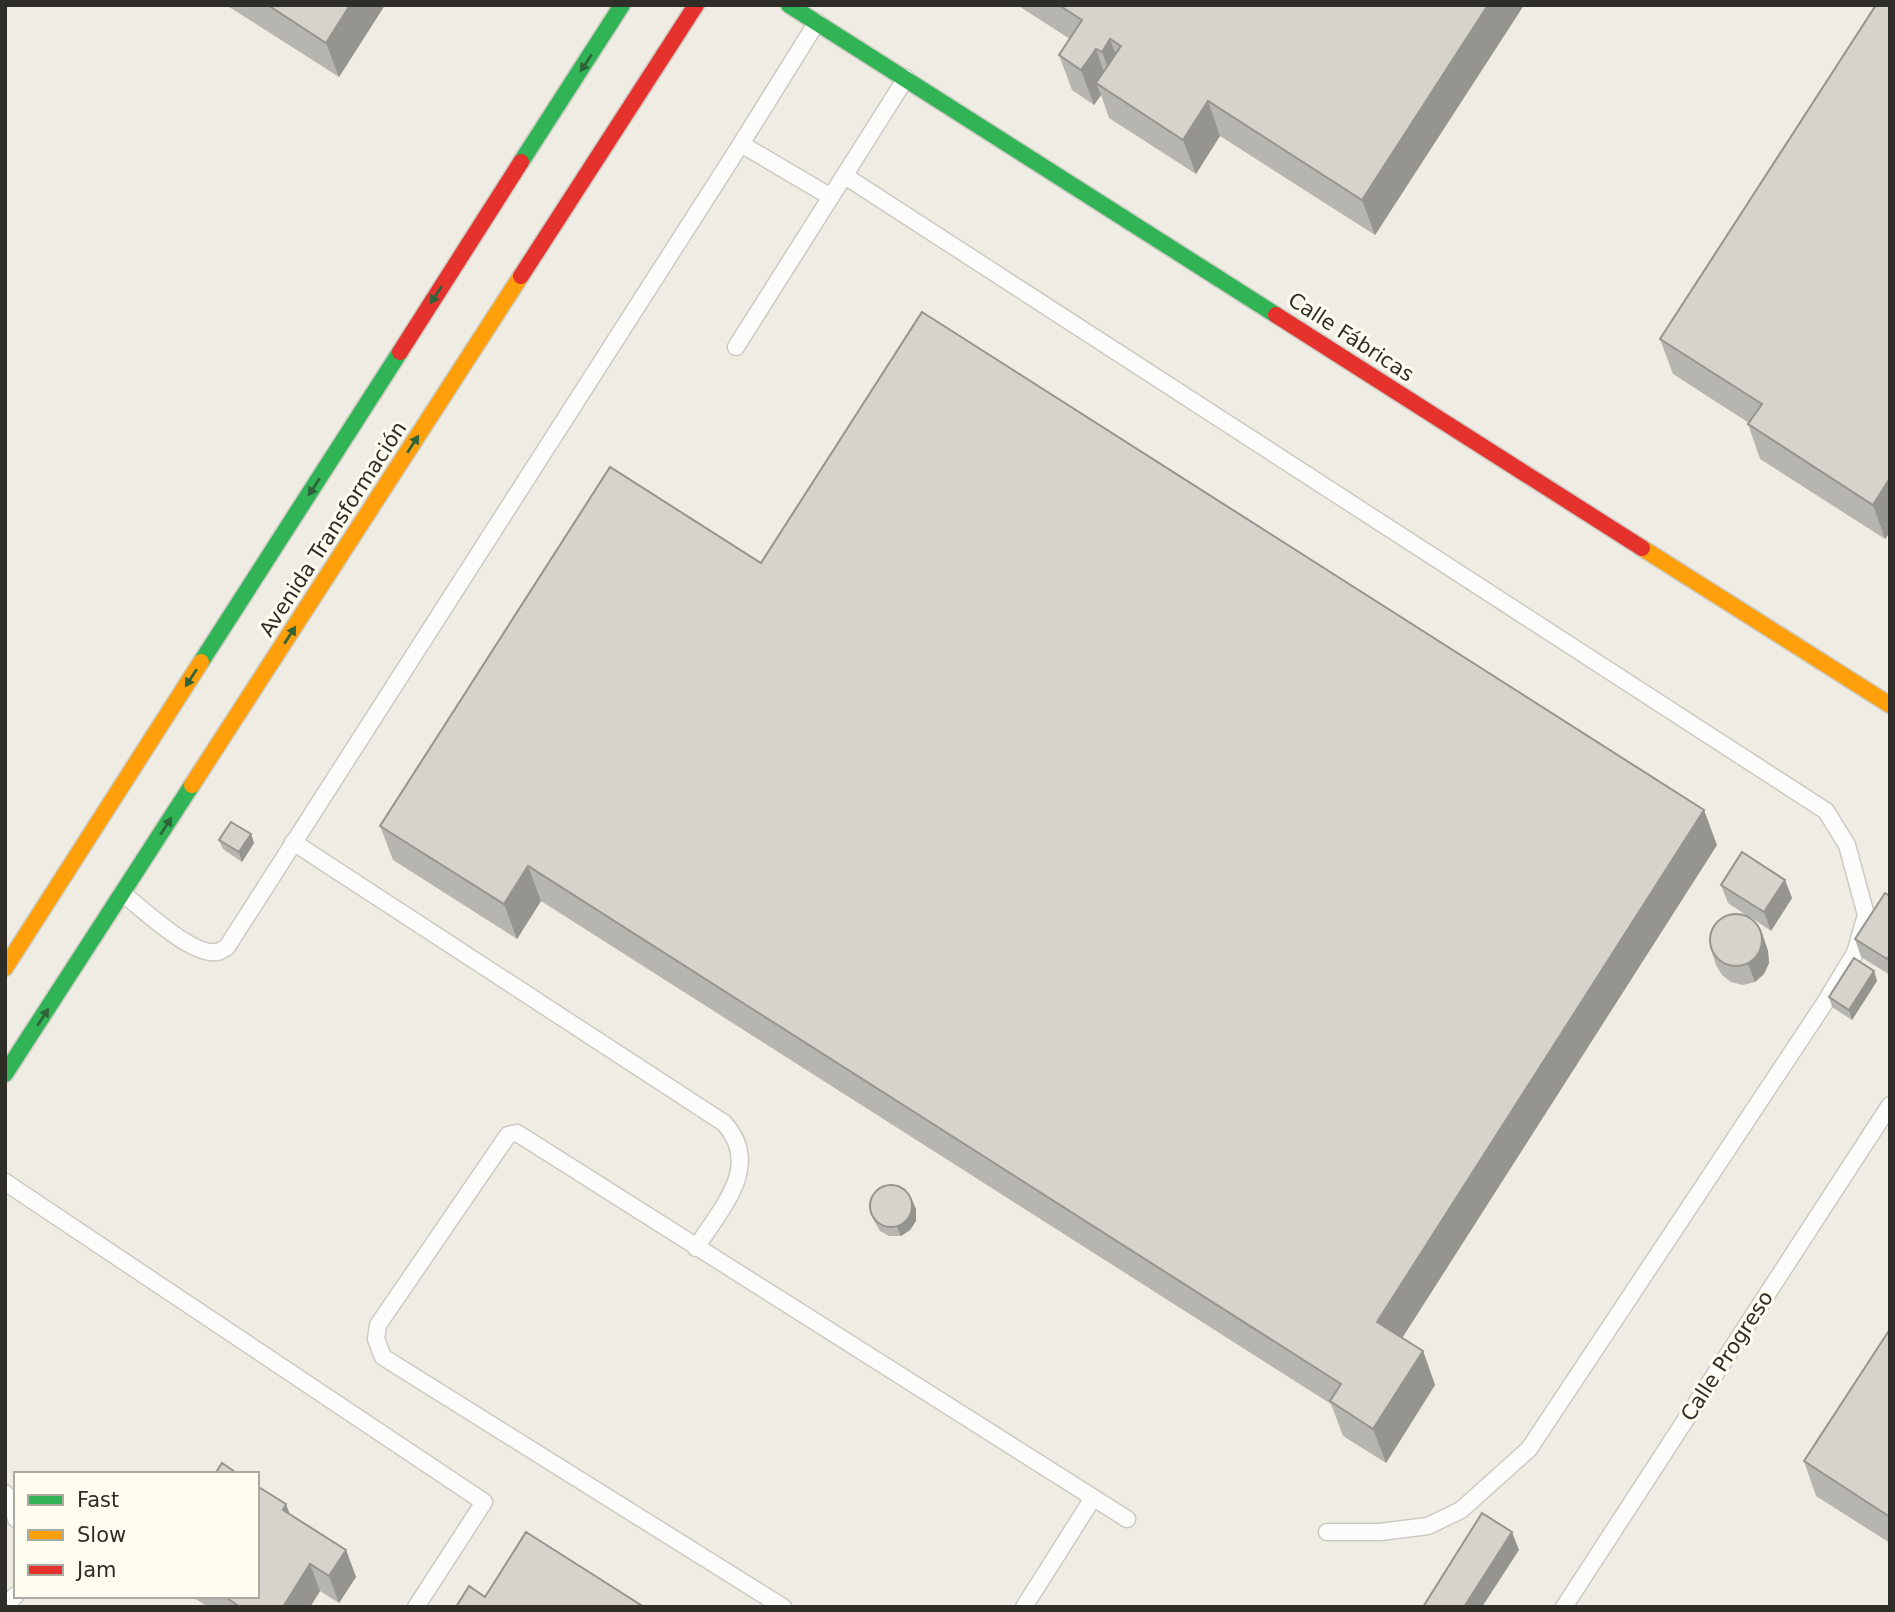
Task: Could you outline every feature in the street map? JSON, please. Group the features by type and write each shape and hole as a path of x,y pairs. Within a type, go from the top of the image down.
{"main road":[{"name":"Avenida Transformación","path":"5,968 78,865 461,269 622,5"},
{"name":"Avenida Transformación","path":"5,1074 118,890 504,292 696,5"},
{"name":"Calle Fábricas","path":"789,5 1889,703"}],"lane":[{"path":"118,890 198,949 217,952 226,947 817,22"},
{"path":"736,347 906,78"},
{"path":"741,144 831,197"},
{"path":"845,176 1826,811 1847,845 1866,915 1855,953 1529,1449 1461,1510 1428,1526 1380,1532 1327,1532"},
{"path":"293,842 724,1123 735,1135 741,1166 734,1187 696,1248"},
{"name":"Calle Progreso","path":"1564,1607 1890,1105"},
{"path":"783,1607 383,1357 376,1339 378,1325 508,1135 517,1133 1127,1519"},
{"path":"5,1182 484,1502 416,1607"},
{"path":"5,1493 14,1513"},
{"path":"1024,1607 1093,1498"}],"building":[{"path":"268,5 350,5 326,43"},
{"path":"1059,5 1488,5 1362,200 1208,101 1183,140 1096,83 1121,46 1110,39 1102,52 1096,49 1081,70 1059,55 1082,20"},
{"path":"1876,5 1890,5 1890,478 1873,505 1748,424 1762,404 1660,339"},
{"path":"922,312 1704,810 1377,1322 1423,1351 1373,1429 1330,1401 1341,1384 1338,1382 528,866 504,904 380,826 610,467 761,563"},
{"path":"231,822 251,834 239,852 219,840"},
{"path":"1742,852 1785,880 1764,912 1721,885"},
{"path":"1885,893 1890,896 1890,955 1887,959 1855,939"},
{"path":"1736,914 1755,921 1762,940 1755,959 1736,966 1717,959 1710,940 1717,921"},
{"path":"1854,958 1874,971 1849,1010 1829,997"},
{"path":"891,1185 906,1191 912,1206 906,1221 891,1227 876,1221 870,1206 876,1191"},
{"path":"1890,1329 1890,1517 1804,1461"},
{"path":"222,1463 235,1472 216,1472"},
{"path":"259,1487 286,1504 283,1510 346,1550 329,1576 310,1564 283,1607 240,1607 227,1598 259,1598"},
{"path":"1482,1513 1512,1532 1464,1607 1423,1607"},
{"path":"526,1532 644,1607 456,1607 469,1586 485,1597"}],"traffic: fast":[{"path":"521,162 622,5"},
{"path":"789,5 1276,315"},
{"path":"201,662 400,352"},
{"path":"5,1074 192,785"}],"traffic: slow":[{"path":"192,785 521,276"},
{"path":"1642,548 1890,705"},
{"path":"5,968 201,662"}],"traffic: jam":[{"path":"521,276 696,5"},
{"path":"400,352 521,162"},
{"path":"1276,315 1642,548"}]}
